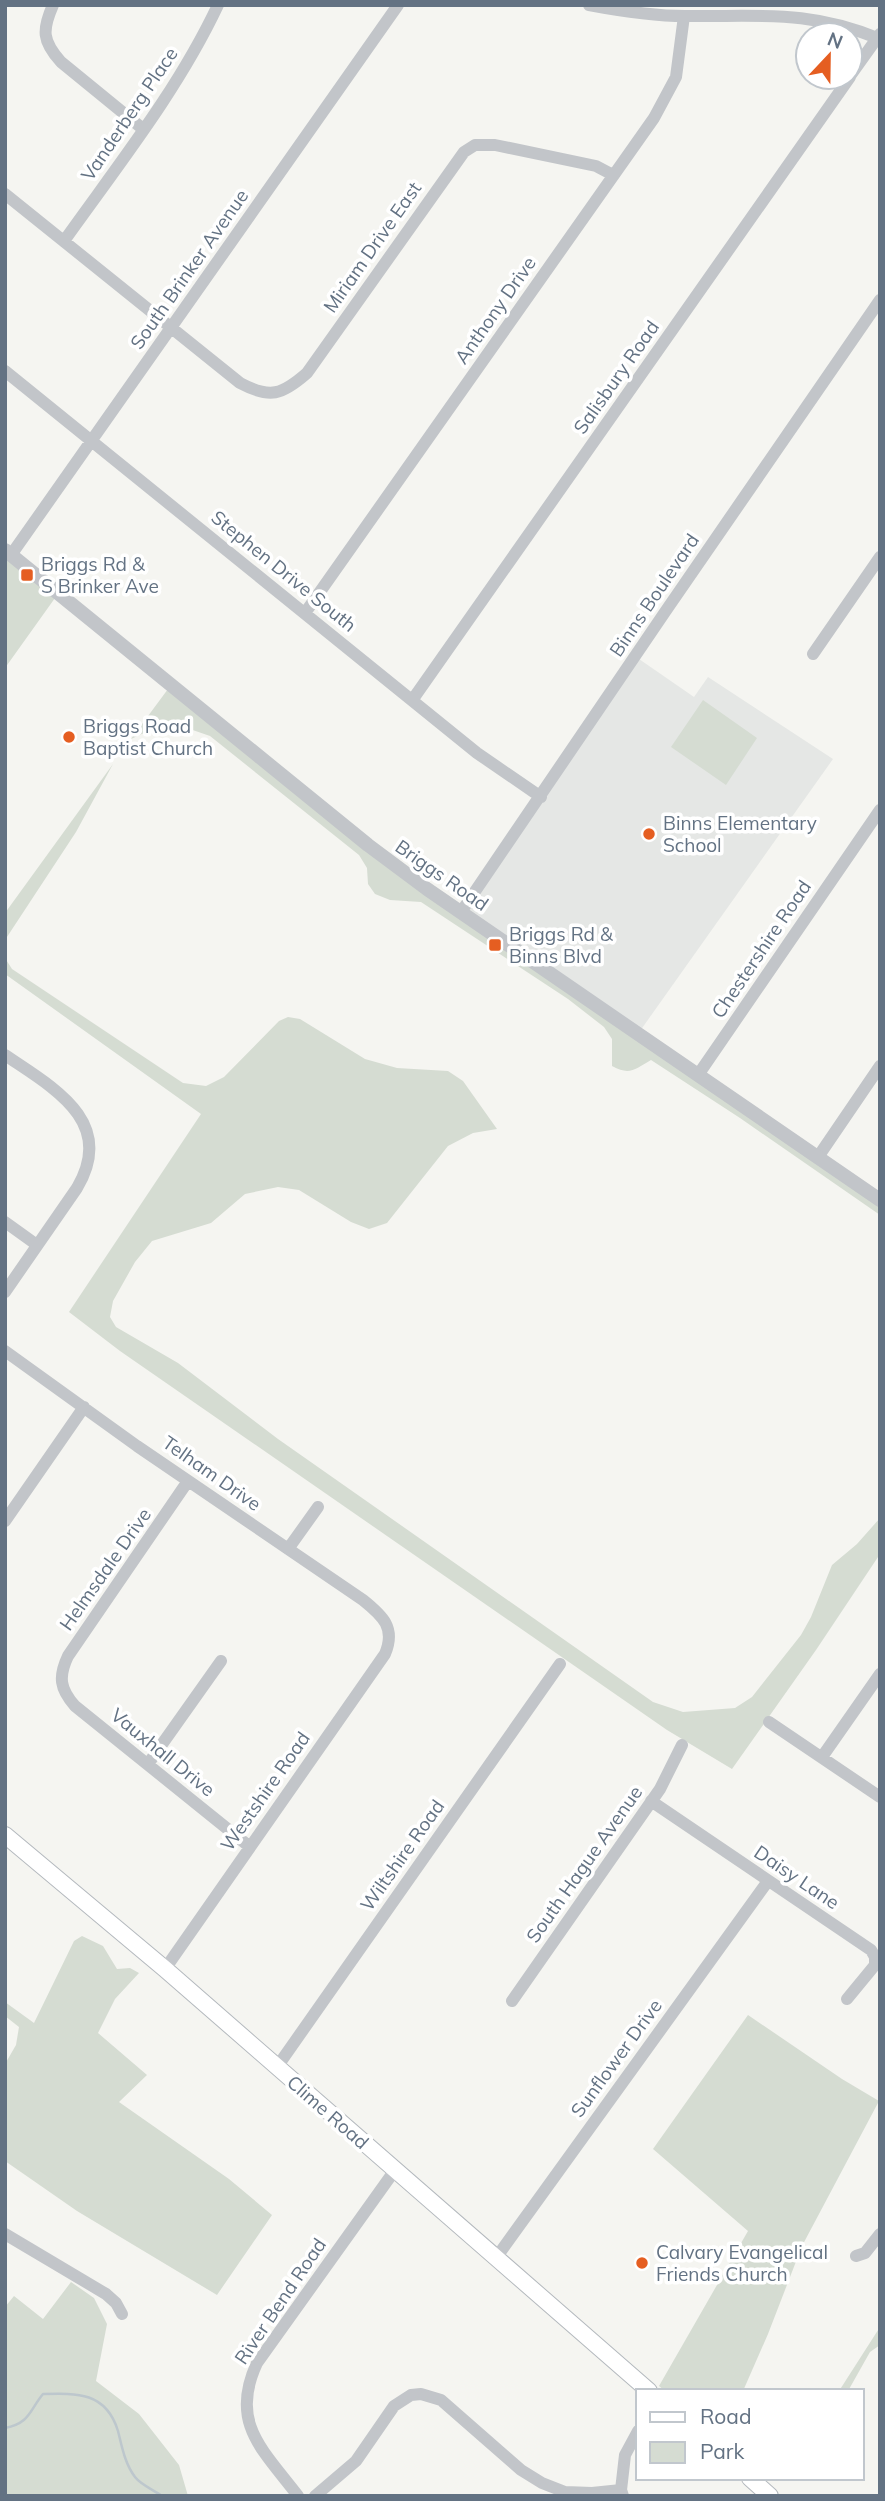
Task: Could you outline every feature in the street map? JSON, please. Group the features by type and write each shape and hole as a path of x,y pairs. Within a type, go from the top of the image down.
{"main road":[{"name":"Clime Road","path":"5,1835 164,1969 647,2389"},
{"path":"752,2480 770,2496"}],"street":[{"path":"54,5 45,27 45,37 51,51 143,129"},
{"name":"Vanderberg Place","path":"65,241 199,45 218,5"},
{"name":"South Brinker Avenue","path":"8,552 172,328 398,5"},
{"path":"589,5 642,14 786,15 817,19 879,37"},
{"name":"Anthony Drive","path":"306,613 654,118 676,77 684,16"},
{"name":"Salisbury Road","path":"864,58 879,37"},
{"name":"Salisbury Road","path":"413,699 840,91"},
{"name":"Miriam Drive East","path":"172,328 247,387 270,394 289,388 307,373 464,152 475,145 495,145 596,166 613,175"},
{"path":"5,194 172,328"},
{"name":"Binns Boulevard","path":"461,912 880,300"},
{"name":"Stephen Drive South","path":"5,370 477,753 541,797"},
{"name":"Briggs Road","path":"8,552 368,845 880,1200"},
{"path":"813,654 880,556"},
{"name":"Chestershire Road","path":"698,1076 880,810"},
{"path":"5,1055 63,1095 82,1119 89,1142 89,1155 81,1181 5,1292"},
{"path":"818,1157 880,1066"},
{"path":"5,1222 37,1245"},
{"name":"Telham Drive","path":"5,1352 372,1608 384,1618 390,1632"},
{"path":"5,1521 84,1407"},
{"name":"Helmsdale Drive","path":"60,1682 62,1668 68,1657 188,1481"},
{"path":"288,1549 318,1507"},
{"name":"Westshire Road","path":"164,1969 385,1654 390,1632"},
{"path":"148,1764 221,1661"},
{"name":"Wiltshire Road","path":"276,2067 560,1664"},
{"path":"822,1757 880,1674"},
{"name":"Vauxhall Drive","path":"60,1682 65,1695 75,1706 250,1847"},
{"path":"769,1722 880,1797"},
{"name":"South Hague Avenue","path":"512,2001 651,1801 672,1768 682,1745"},
{"name":"Daisy Lane","path":"651,1801 871,1950 875,1965 847,1999"},
{"name":"Sunflower Drive","path":"496,2258 768,1881"},
{"name":"River Bend Road","path":"298,2496 262,2449 248,2422 246,2392 250,2377 257,2363 395,2170"},
{"path":"5,2234 106,2294 116,2303 122,2314"},
{"path":"856,2256 865,2253 880,2234"},
{"path":"315,2496 356,2461 394,2406 411,2395 421,2394 441,2400 521,2470 542,2483 565,2492 622,2493 625,2455 636,2435"}],"shaded area":[{"name":"Binns Elementary School","path":"639,659 694,697 708,677 833,759 640,1031 465,909"}],"green space":[{"path":"5,557 55,598 5,668"},
{"path":"168,689 425,895 880,1205 880,1215 651,1060 628,1071 612,1066 612,1039 604,1027 568,999 421,902 390,900 375,894 368,884 367,868 359,855 210,736 184,727 159,726 131,739"},
{"path":"703,700 757,738 726,785 671,747"},
{"path":"113,764 76,832 5,940 5,913"},
{"path":"5,958 12,969 183,1083 206,1086 224,1077 279,1021 288,1017 300,1019 365,1059 397,1068 448,1071 463,1081 497,1129 473,1133 448,1146 387,1223 369,1229 351,1222 299,1190 278,1187 245,1194 211,1223 152,1241 135,1262 113,1301 110,1317 116,1327 178,1363 278,1439 653,1702 683,1712 735,1708 752,1697 801,1635 832,1565 857,1544 880,1518 880,1554 732,1769 667,1730 120,1351 69,1312 201,1114 5,974"},
{"path":"82,1936 103,1946 117,1969 130,1968 139,1973 115,1999 98,2033 147,2075 119,2102 229,2179 272,2215 217,2295 77,2211 5,2161 5,2064 16,2045 19,2027 5,2016 5,2002 34,2023 74,1941"},
{"path":"748,2015 879,2101 802,2246 744,2389 663,2389 659,2386 748,2231 653,2149"},
{"path":"71,2282 94,2298 107,2324 96,2381 139,2414 179,2465 188,2496 5,2496 5,2307 14,2296 43,2319"},
{"path":"880,2327 880,2345 870,2352 849,2389 840,2389"}],"waterway":[{"path":"5,2428 24,2420 43,2394 89,2397 98,2402 113,2418 126,2461 135,2477 162,2496"}],"place":[{"name":"Briggs Rd & S Brinker Ave","path":"27,575"},
{"name":"Briggs Road Baptist Church","path":"69,737"},
{"name":"Binns Elementary School","path":"649,834"},
{"name":"Briggs Rd & Binns Blvd","path":"495,945"},
{"name":"Calvary Evangelical Friends Church","path":"642,2263"}]}
